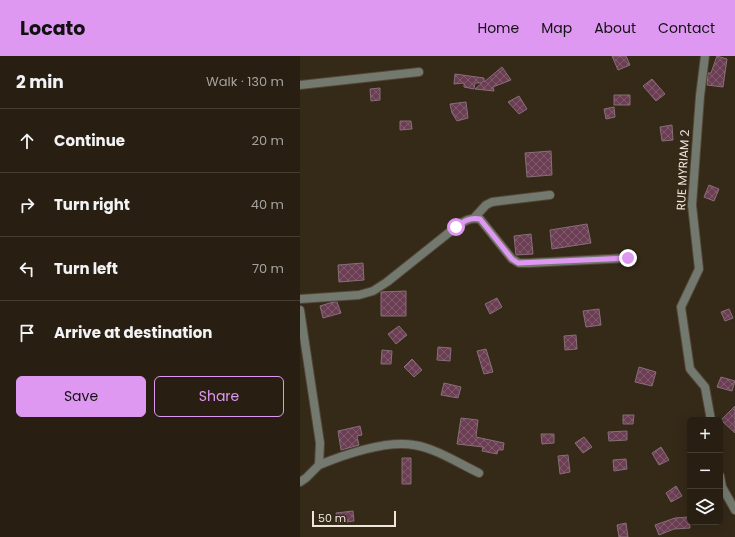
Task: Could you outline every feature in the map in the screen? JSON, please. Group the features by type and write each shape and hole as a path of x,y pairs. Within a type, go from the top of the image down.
{"street":[{"name":"RUE MYRIAM 2","path":"705,56 700,96 692,205 699,270 681,307 690,369 705,387 711,417"},
{"path":"300,85 419,72"},
{"path":"474,218 486,205 492,202 550,195"},
{"path":"300,299 359,295 373,291 387,282 456,227 467,220 474,218 480,219 512,259 518,263 628,258"},
{"path":"300,310 320,443 319,465"},
{"path":"300,482 319,465 348,453 401,444 427,448 479,473"},
{"path":"723,489 735,510"}],"building":[{"path":"612,56 626,56 630,65 618,70"},
{"path":"717,56 727,59 723,87 707,85 708,73 711,73"},
{"path":"502,67 511,80 493,87 494,91 475,89 482,83 475,83 474,89 464,87 464,83 454,84 455,74 484,78 484,82"},
{"path":"652,79 665,94 656,101 643,86"},
{"path":"380,88 380,100 371,101 370,89"},
{"path":"614,95 630,95 630,105 614,105"},
{"path":"519,96 527,109 519,114 508,102"},
{"path":"466,102 468,118 457,121 452,113 450,104"},
{"path":"614,107 615,117 606,119 604,109"},
{"path":"400,121 411,121 412,129 400,130"},
{"path":"672,125 673,140 662,141 660,127"},
{"path":"551,151 552,175 527,177 525,153"},
{"path":"709,185 719,189 714,201 704,197"},
{"path":"587,224 591,243 552,249 550,230"},
{"path":"531,234 533,254 516,255 514,236"},
{"path":"363,263 364,280 339,282 338,265"},
{"path":"406,291 406,316 381,316 381,292"},
{"path":"497,298 502,307 490,314 485,304"},
{"path":"337,302 341,313 323,318 320,306"},
{"path":"599,309 601,325 586,327 583,311"},
{"path":"729,309 733,318 725,321 721,312"},
{"path":"399,326 407,335 396,344 388,334"},
{"path":"576,335 577,349 565,350 564,336"},
{"path":"438,347 451,348 450,361 437,360"},
{"path":"486,349 493,372 484,374 477,351"},
{"path":"382,350 392,351 391,364 381,364"},
{"path":"412,359 422,370 414,377 404,367"},
{"path":"639,367 656,372 652,386 635,382"},
{"path":"721,377 735,381 732,391 717,387"},
{"path":"444,383 461,387 458,398 441,395"},
{"path":"735,406 735,433 723,422 723,418"},
{"path":"623,415 634,415 633,424 623,424"},
{"path":"461,418 478,420 476,437 504,443 503,450 498,450 497,454 482,451 483,447 457,444"},
{"path":"360,426 362,435 357,436 359,445 341,450 338,431"},
{"path":"627,431 627,440 609,441 608,432"},
{"path":"541,434 554,434 554,443 542,444"},
{"path":"584,437 592,447 583,453 575,443"},
{"path":"661,447 669,460 659,465 652,453"},
{"path":"568,455 570,472 560,474 558,456"},
{"path":"402,458 411,458 411,484 402,484"},
{"path":"626,459 627,469 614,471 613,460"},
{"path":"676,486 682,496 671,502 666,493"},
{"path":"353,511 354,521 338,523 336,513"},
{"path":"687,517 687,525 690,525 690,528 674,529 659,535 655,525 675,518"},
{"path":"626,523 628,537 619,537 617,525"}],"route":[{"path":"456,227 467,220 474,218 480,219 512,259 518,263 628,258"}]}
